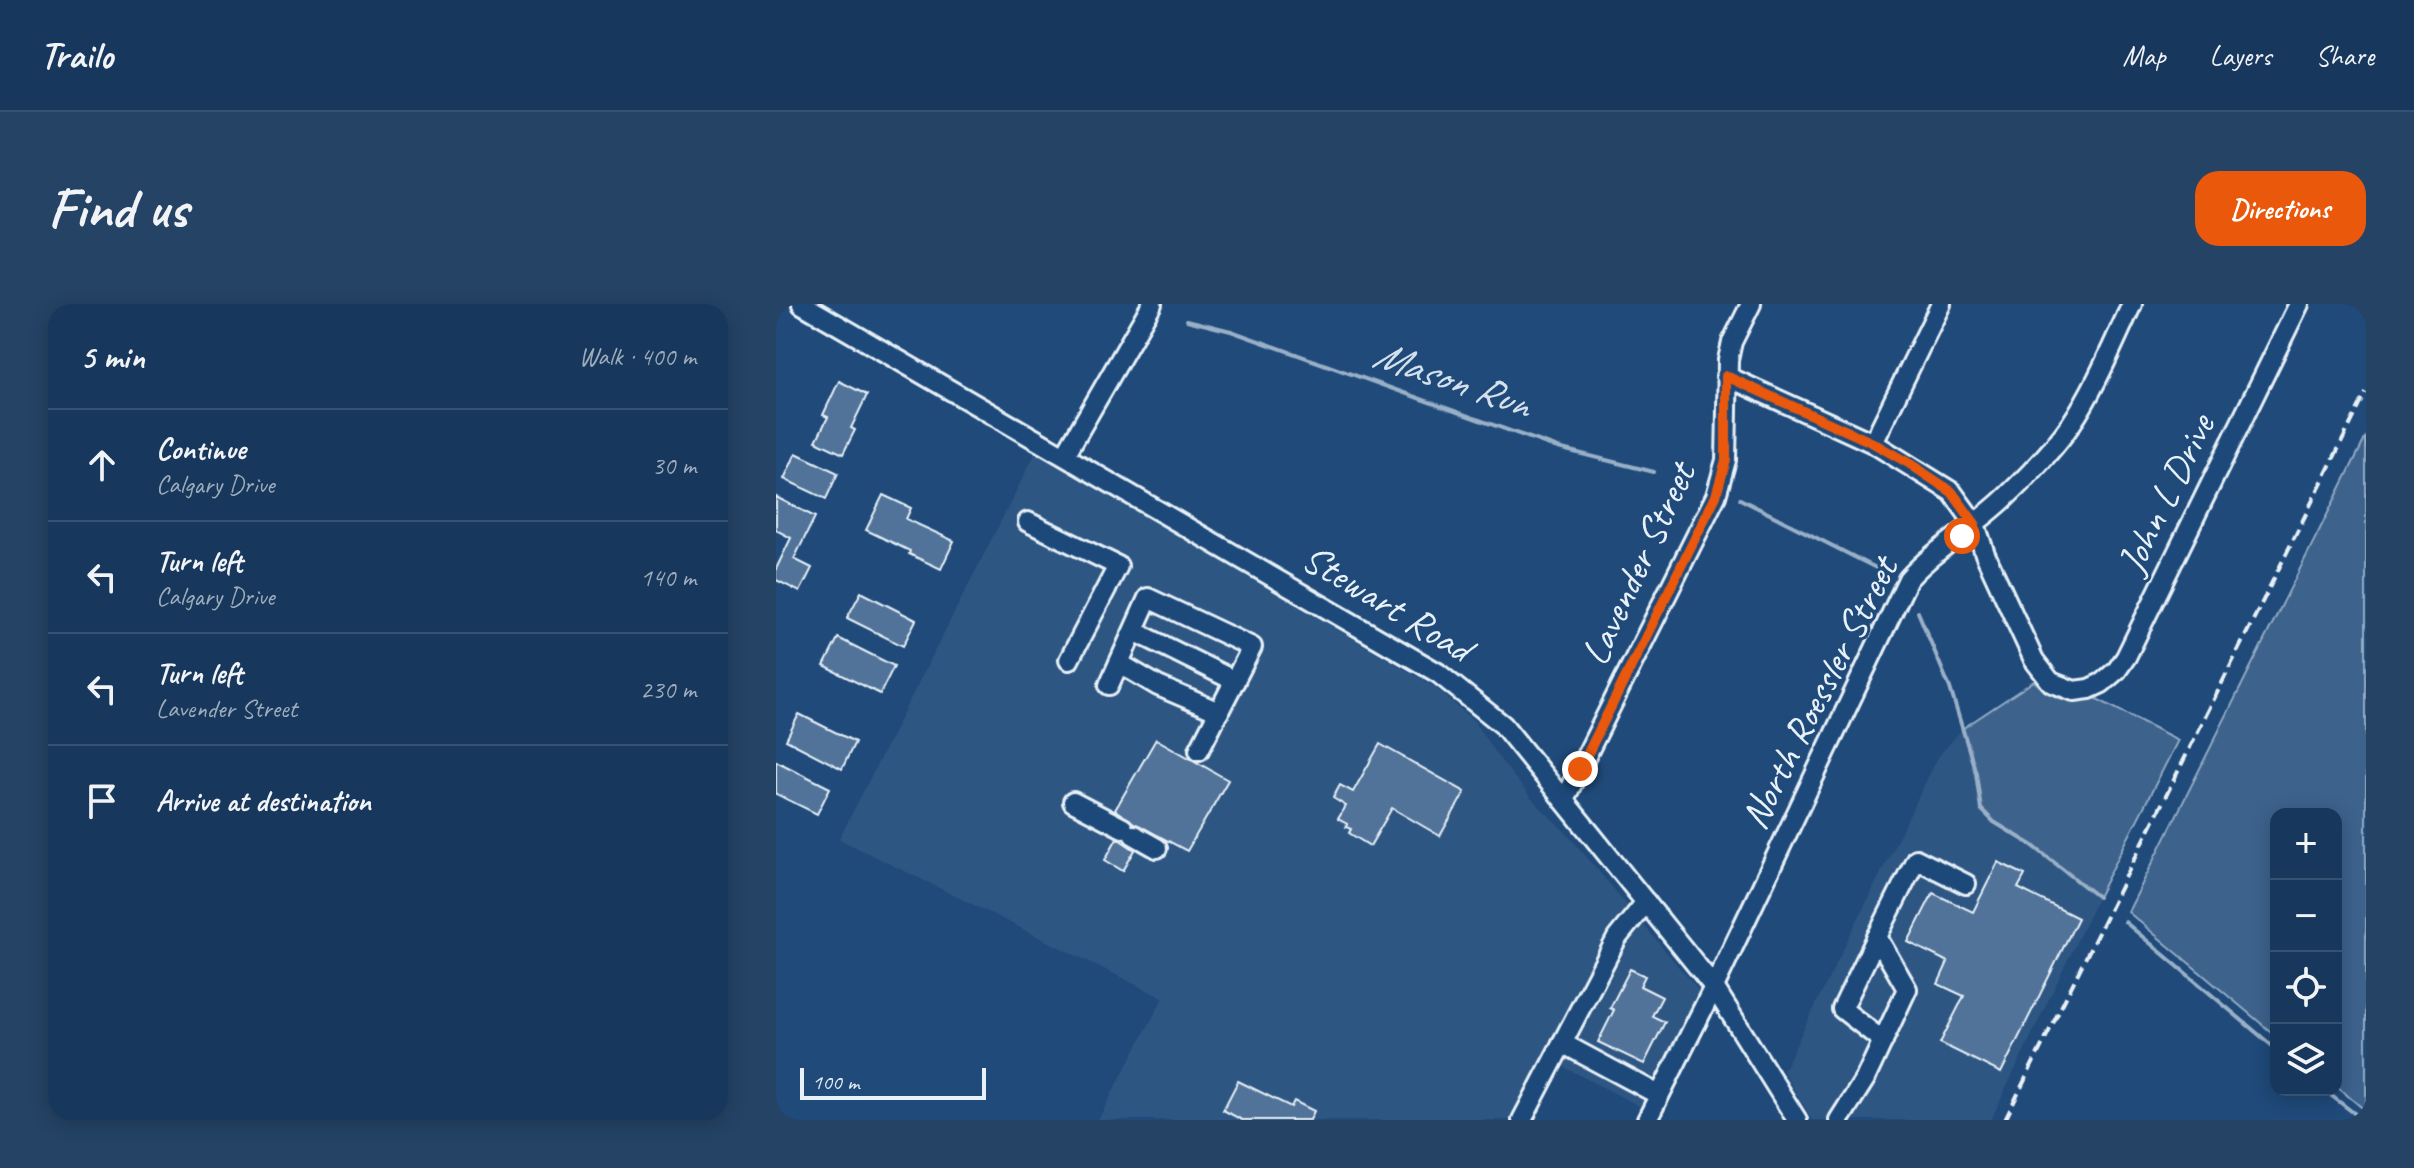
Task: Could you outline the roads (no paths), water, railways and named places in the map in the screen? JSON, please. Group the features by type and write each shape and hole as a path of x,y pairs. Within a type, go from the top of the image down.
{"street":[{"name":"Stewart Road","path":"802,304 1438,673 1503,725 1714,987 1797,1120"},
{"path":"1065,455 1152,304"},
{"name":"Lavender Street","path":"1564,800 1716,496 1726,460 1726,376 1732,342 1751,304"},
{"path":"1873,443 1941,304"},
{"name":"North Roessler Street","path":"1647,1120 1714,987 1908,579 1924,561 1962,536 2005,499 2070,424 2132,304"},
{"name":"John L Drive","path":"1975,524 2034,660 2051,682 2074,691 2102,683 2126,657 2299,304"},
{"path":"1726,376 1873,443 1952,492 1975,524"},
{"path":"1028,522 1118,566 1069,660"},
{"path":"1109,685 1148,598 1252,647 1199,750"},
{"path":"1134,631 1235,681"},
{"path":"1119,663 1158,686 1219,712"},
{"path":"1073,802 1157,848"},
{"path":"1883,1041 1842,1009 1916,859 1966,884"},
{"path":"1522,1120 1617,938 1646,902"},
{"path":"1839,1120 1865,1079 1907,989 1877,937"},
{"path":"1562,1043 1659,1095"}],"waterway":[{"name":"Mason Run","path":"1187,320 1231,331 1558,448 1654,472"},
{"name":"Mason Run","path":"1740,499 1884,572"},
{"name":"Mason Run","path":"1918,612 1950,688 1976,773 1981,809 1994,822 2032,845 2098,897"},
{"name":"Mason Run","path":"2125,922 2270,1044"},
{"name":"Mason Run","path":"2332,1096 2363,1120"}],"railway":[{"path":"2005,1120 2366,393"}]}
